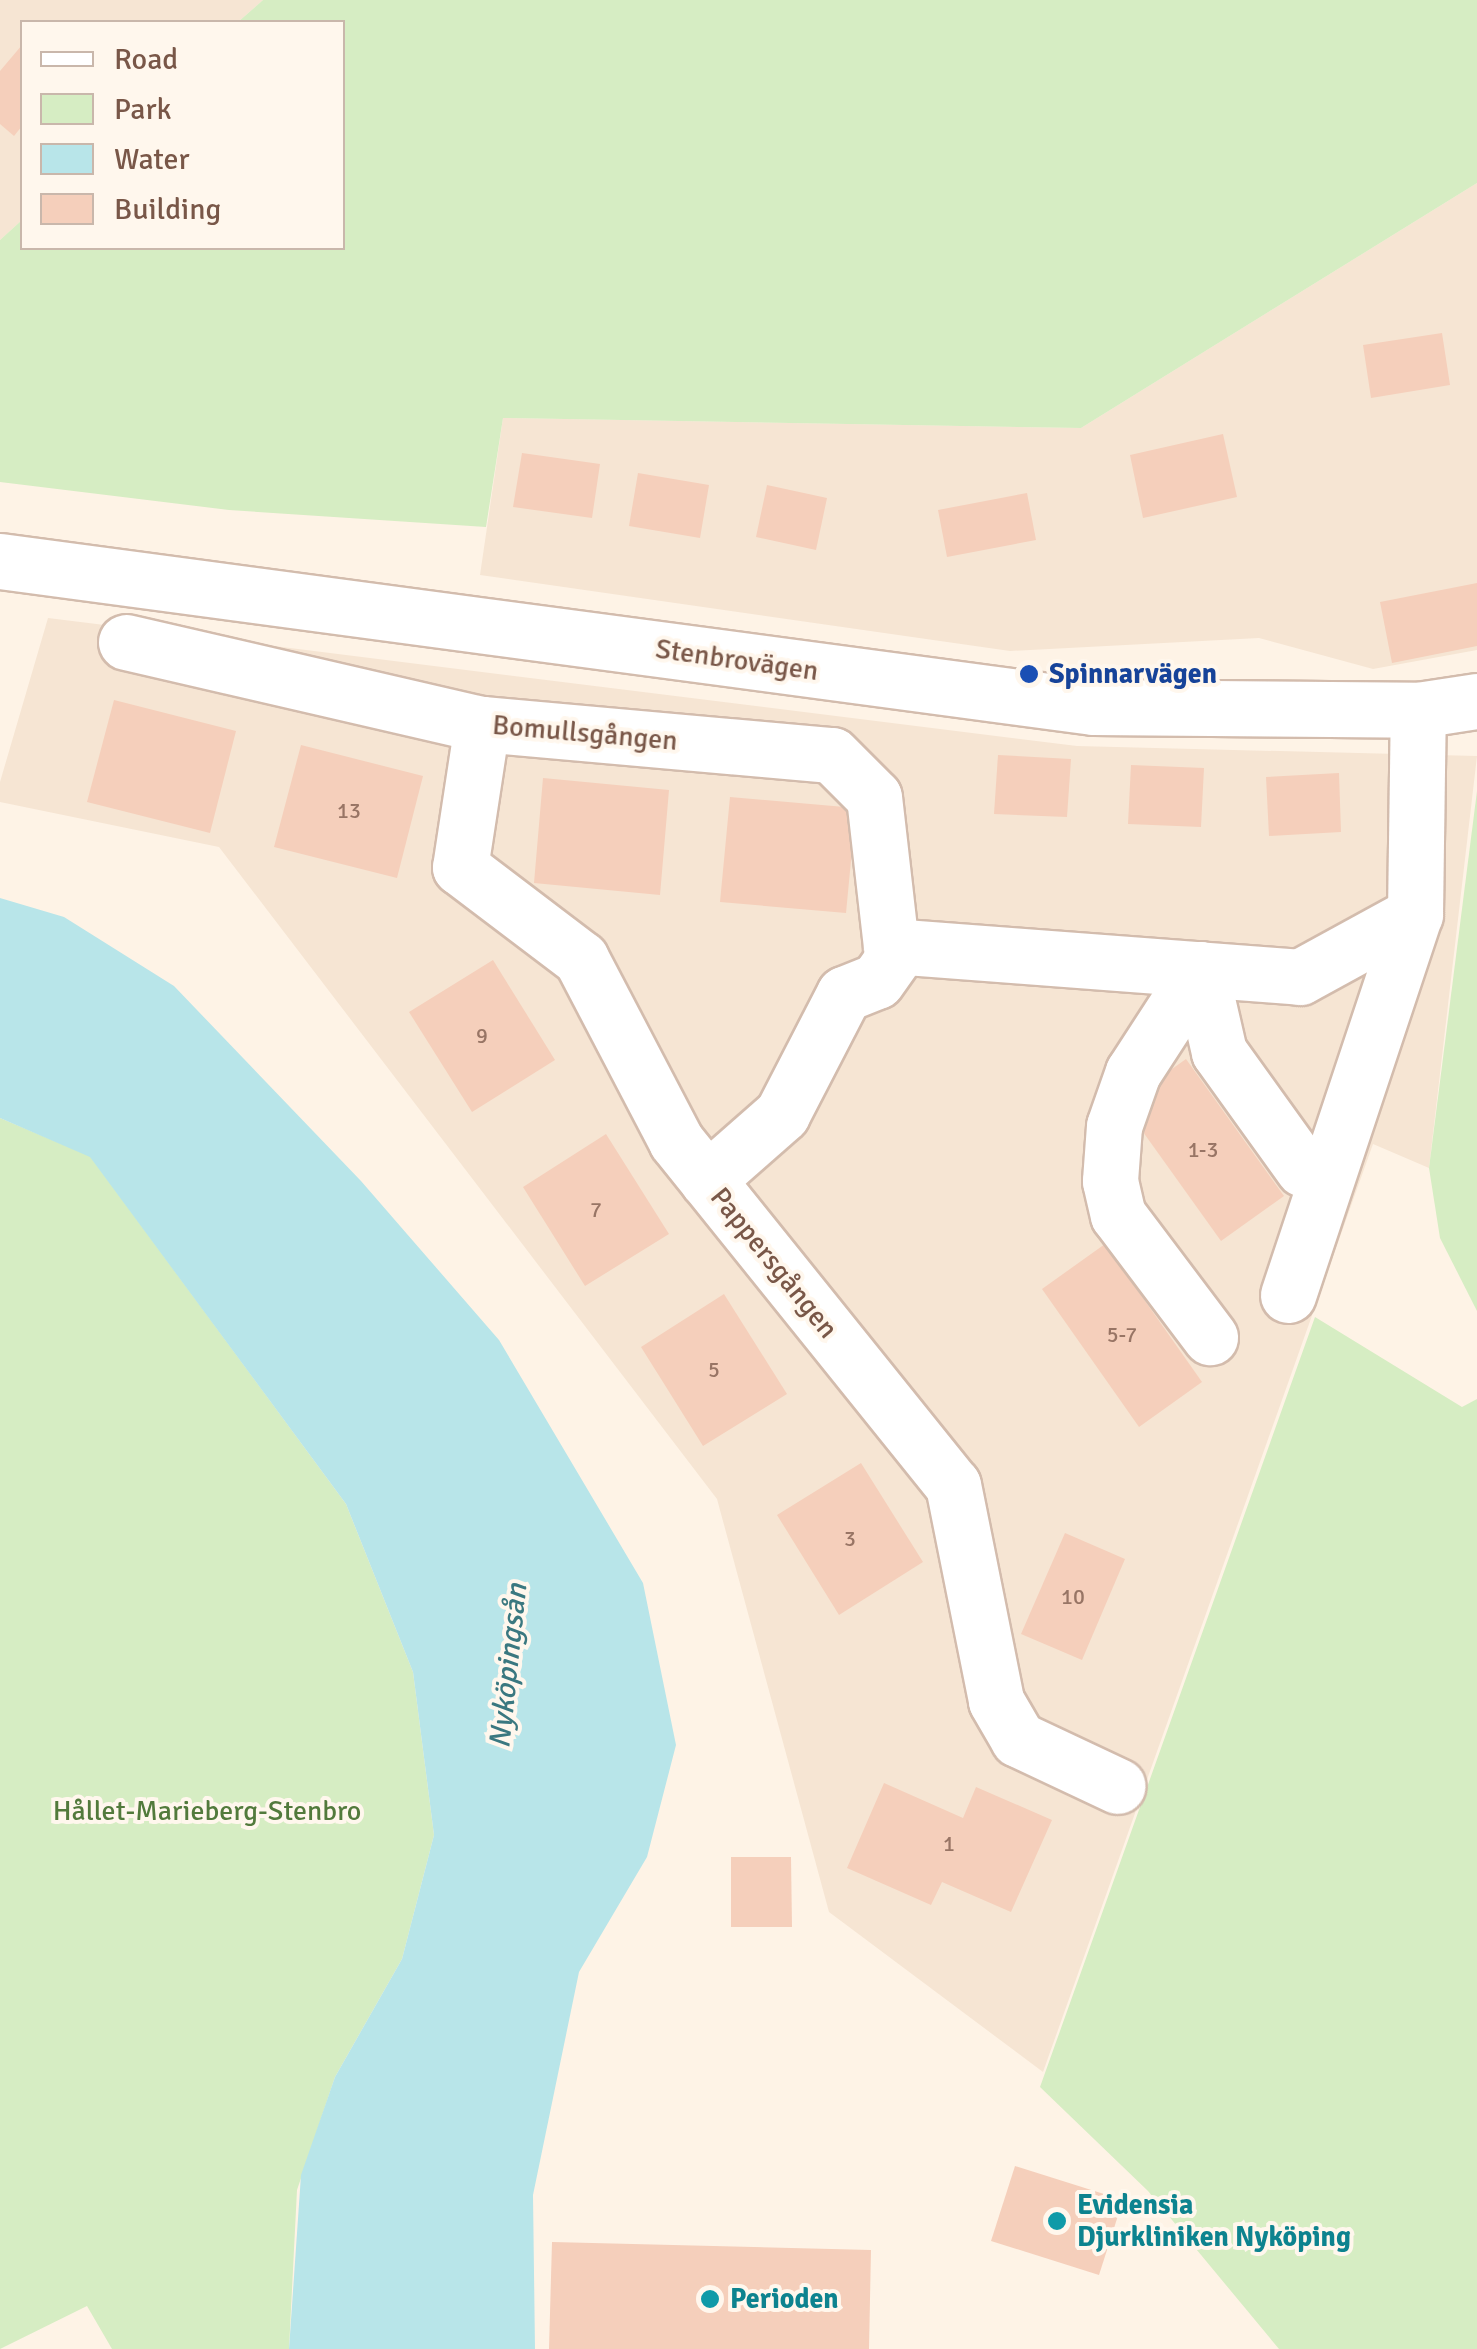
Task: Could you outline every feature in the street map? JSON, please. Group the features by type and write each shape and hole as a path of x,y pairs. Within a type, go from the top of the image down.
{"street":[{"name":"Stenbrovägen","path":"0,561 1093,707 1418,710 1477,701"},
{"name":"Bomullsgången","path":"126,642 482,724 832,755 874,798 892,946 901,947"},
{"path":"1288,1295 1415,914 1418,710"},
{"name":"Pappersgången","path":"482,724 460,867 582,959 676,1140 953,1485 996,1701 1018,1739 1118,1786"},
{"path":"707,1180 782,1114 844,994 877,982 901,947 1300,976 1415,914"},
{"path":"1200,969 1219,1052 1303,1168"},
{"path":"1200,969 1133,1072 1114,1126 1110,1181 1118,1215 1210,1338"}],"shaded area":[{"path":"0,0 263,0 240,20 20,20 20,222 0,240"},
{"path":"1477,183 1477,650 1373,669 1259,638 1010,651 480,575 503,418 1081,428"},
{"path":"48,618 1077,746 1477,756 1429,1168 1373,1144 1043,2072 829,1912 717,1499 219,847 0,802 0,782"}],"green space":[{"path":"263,0 1477,0 1477,183 1081,428 503,418 486,527 229,510 0,482 0,240 20,222 20,250 345,250 345,20 240,20"},
{"path":"1477,791 1477,1311 1440,1238 1429,1168"},
{"name":"Hållet-Marieberg-Stenbro","path":"0,1118 90,1156 346,1504 413,1672 434,1835 402,1959 335,2077 297,2190 289,2349 112,2349 87,2306 0,2349"},
{"path":"1315,1317 1462,1407 1477,1399 1477,2349 1279,2349 1148,2191 1040,2087"}],"water":[{"name":"Nyköpingsån","path":"0,898 64,917 174,986 361,1181 499,1340 643,1583 676,1745 647,1857 579,1972 533,2195 535,2349 289,2349 301,2175 335,2077 402,1959 434,1835 413,1672 346,1504 90,1157 0,1118"}],"building":[{"path":"20,47 20,128 14,136 0,124 0,71"},
{"path":"1442,333 1450,385 1371,398 1363,345"},
{"path":"1223,434 1237,497 1143,518 1130,455"},
{"path":"522,453 600,464 592,518 513,507"},
{"path":"638,473 709,485 700,538 629,526"},
{"path":"767,485 827,498 816,550 756,537"},
{"path":"1027,493 1036,540 947,557 938,510"},
{"path":"1477,583 1477,646 1392,663 1380,602"},
{"path":"114,700 236,731 210,833 87,802"},
{"path":"301,745 423,776 397,878 274,847"},
{"path":"998,755 1071,759 1067,817 994,814"},
{"path":"1131,765 1204,768 1201,827 1128,824"},
{"path":"1339,773 1341,832 1269,836 1266,777"},
{"path":"543,778 669,790 660,895 534,883"},
{"path":"730,797 856,808 846,913 720,902"},
{"path":"493,960 555,1060 472,1112 409,1012"},
{"path":"1186,1059 1284,1196 1221,1241 1123,1104"},
{"path":"606,1134 669,1234 585,1286 523,1187"},
{"path":"1105,1244 1202,1382 1139,1427 1042,1289"},
{"path":"724,1294 787,1394 703,1446 641,1347"},
{"path":"861,1463 923,1562 839,1615 777,1515"},
{"path":"1065,1533 1125,1559 1082,1660 1021,1634"},
{"path":"884,1783 963,1818 976,1787 1052,1820 1011,1912 942,1882 931,1905 847,1868"},
{"path":"731,1857 791,1857 792,1927 731,1927"},
{"name":"Evidensia Djurkliniken Nyköping","path":"1015,2166 1123,2200 1099,2275 991,2241"},
{"name":"Perioden","path":"552,2242 871,2250 869,2349 549,2349"}],"place":[{"name":"Spinnarvägen","path":"1029,674"},
{"name":"Evidensia Djurkliniken Nyköping","path":"1057,2221"},
{"name":"Perioden","path":"710,2299"}]}
